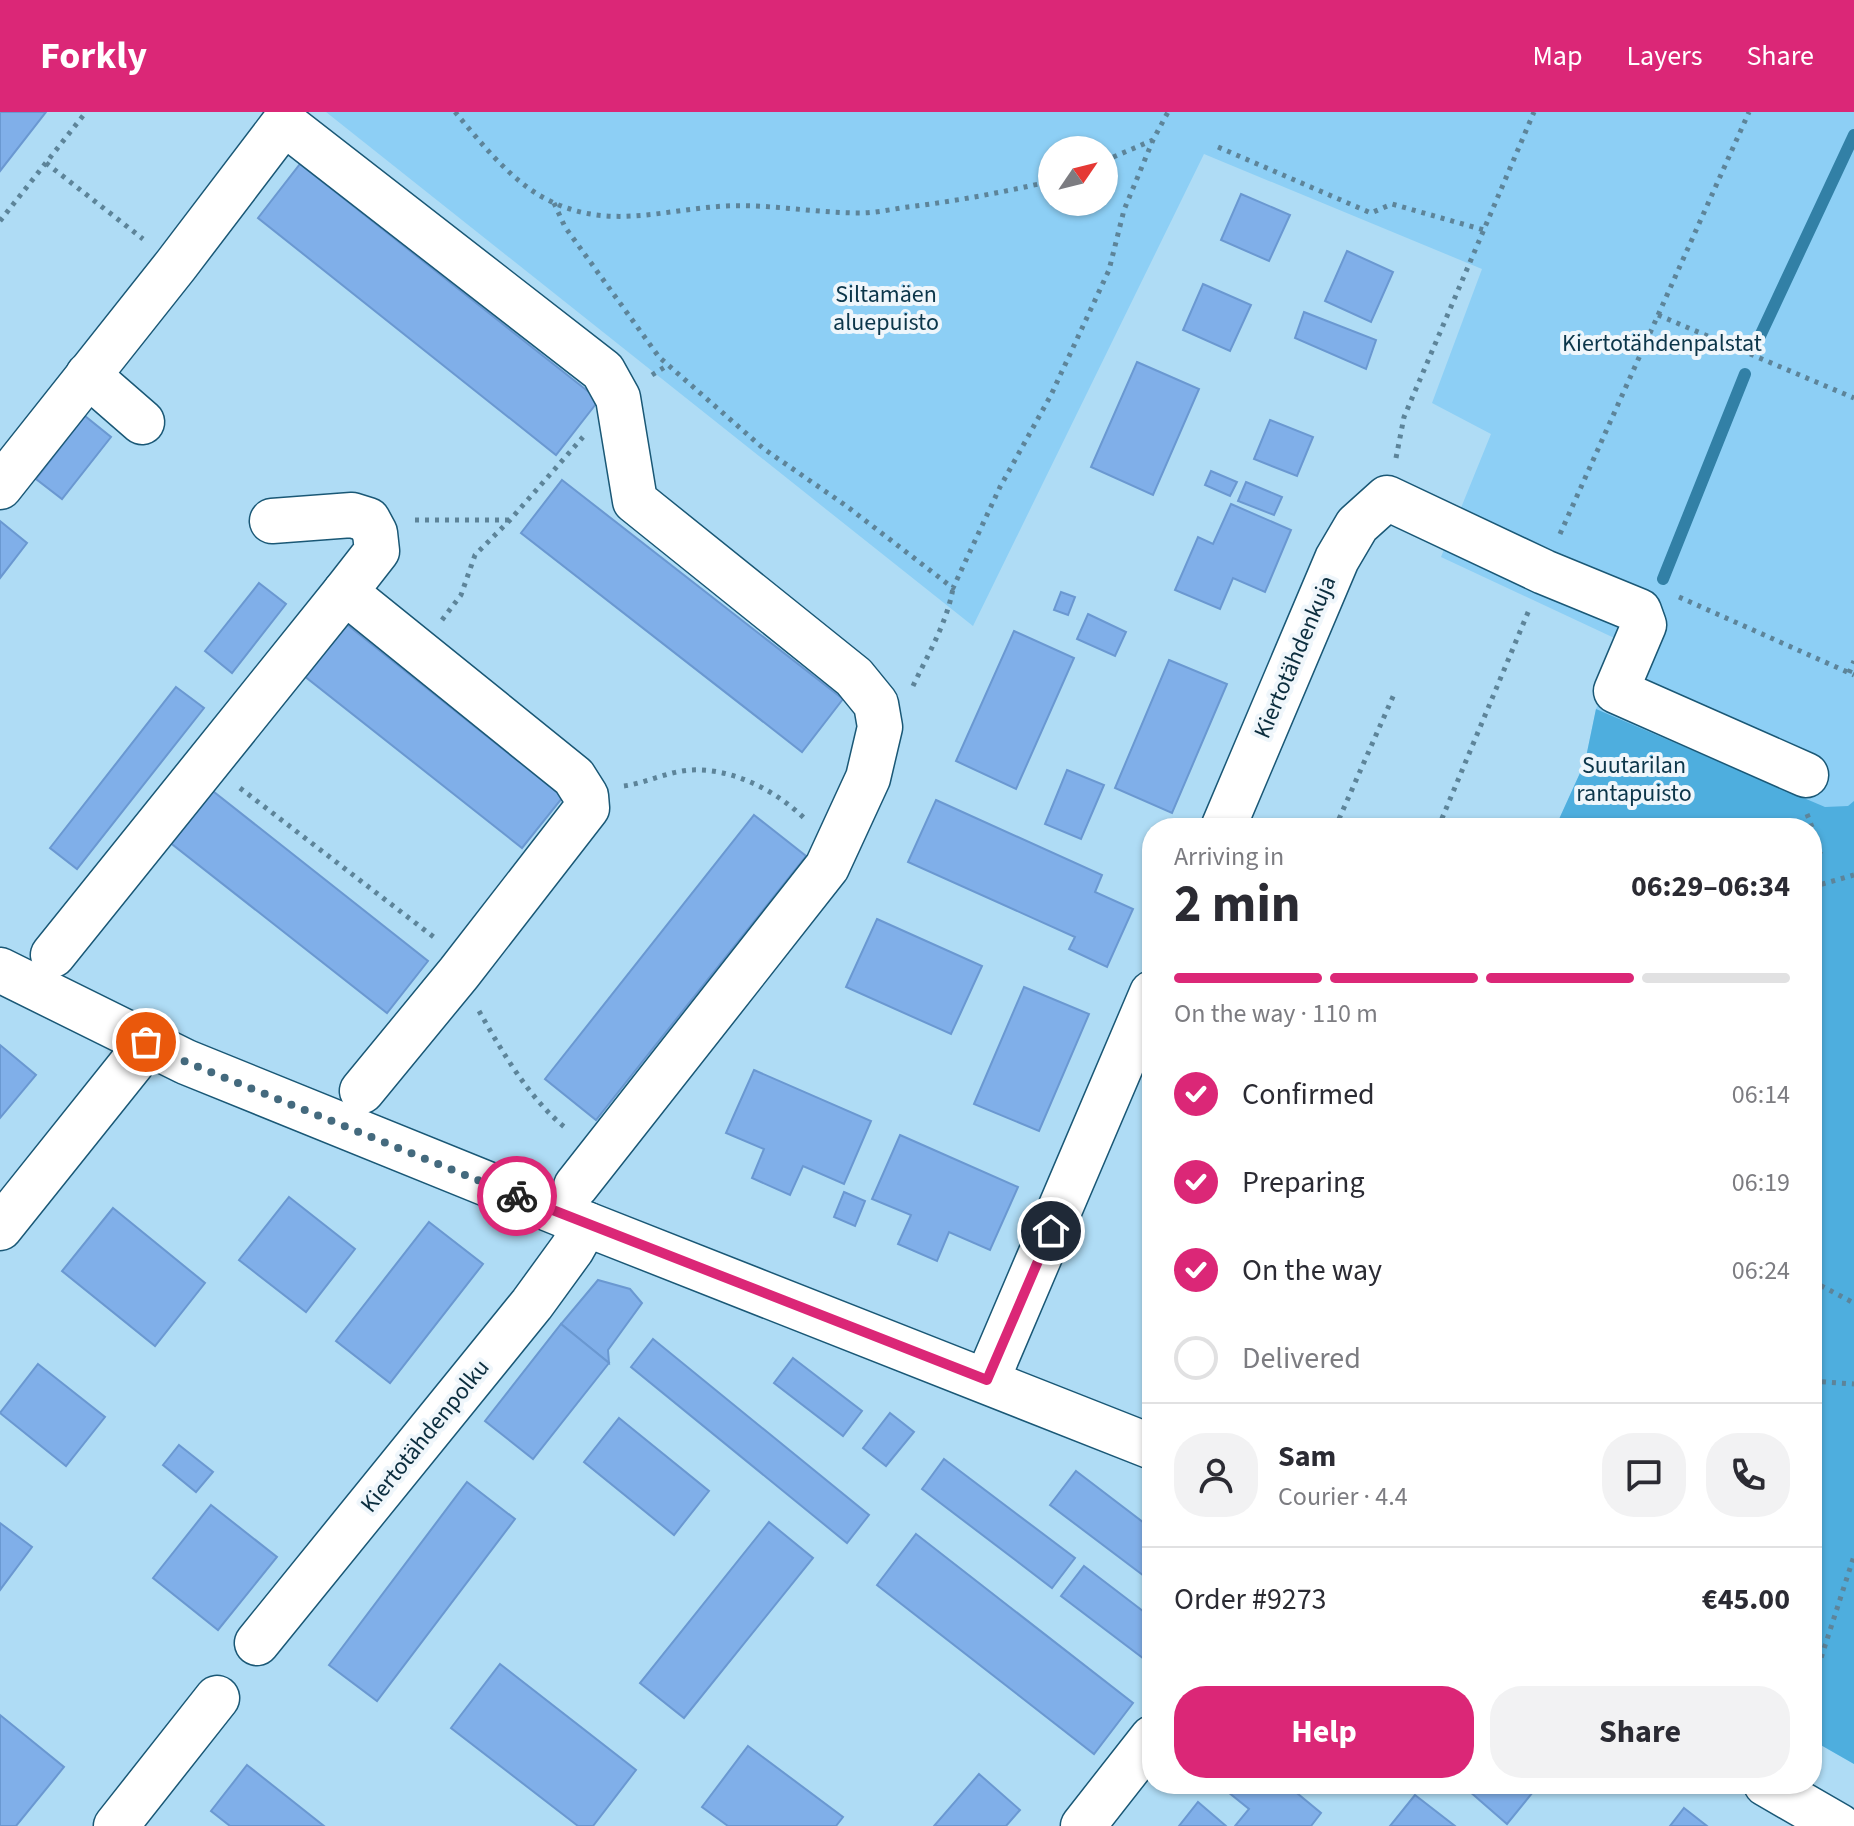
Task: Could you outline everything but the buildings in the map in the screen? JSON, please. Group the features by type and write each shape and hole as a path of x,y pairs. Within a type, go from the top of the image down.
{"street":[{"path":"0,487 284,123 603,371 618,398 635,501 854,677 876,704 880,727"},
{"path":"88,375 142,422"},
{"path":"1387,498 1544,572 1639,611 1644,625 1616,691 1806,775"},
{"name":"Kiertotähdenkuja","path":"1227,818 1337,559 1357,525 1387,498"},
{"path":"53,955 377,551 375,533 368,520 352,515 272,521"},
{"path":"345,592 574,777 584,793 587,808 459,973 362,1091"},
{"name":"Kiertotähdenpolku","path":"257,1643 532,1304 572,1249 581,1205 603,1152 827,867 868,778 880,727"},
{"path":"0,970 186,1062 581,1205 987,1380 1142,1443"},
{"path":"987,1380 1142,1016"},
{"path":"0,1228 146,1042"},
{"path":"116,1826 217,1698"},
{"path":"1083,1826 1142,1751"},
{"path":"1782,1794 1832,1824"}],"path":[{"path":"0,221 86,112"},
{"path":"455,112 500,162 532,191 554,203 587,214 619,218 720,206 757,205 862,213 973,198 1038,184"},
{"path":"880,727 908,695 1000,487 1051,395 1109,270 1124,210 1168,112"},
{"path":"1387,498 1404,417 1534,112"},
{"path":"1442,818 1509,663 1544,572 1749,112"},
{"path":"1118,155 1153,140"},
{"path":"1218,147 1371,213 1392,204 1484,230"},
{"path":"46,163 176,265"},
{"path":"554,203 565,227 659,357 764,449 845,505 953,588"},
{"path":"1658,315 1854,398"},
{"path":"418,651 461,595 475,555 618,398"},
{"path":"368,520 510,520"},
{"path":"1668,592 1851,674 1854,661"},
{"path":"1339,818 1395,692"},
{"path":"207,763 444,945 484,1020 545,1111 567,1130 603,1152"},
{"path":"584,793 641,784 690,770 723,774 757,784 794,808 836,848"},
{"path":"1806,775 1801,797 1809,818"},
{"path":"1822,884 1854,875"},
{"path":"1822,1286 1854,1303"},
{"path":"1822,1382 1854,1384"},
{"path":"1822,1655 1854,1556"}],"green space":[{"path":"326,112 1854,112 1854,1764 1822,1746 1822,818 1560,818 1585,762 1596,709 1625,643 1441,557 1491,434 1432,403 1482,269 1204,154 973,626"},
{"name":"Suutarilan rantapuisto","path":"1596,709 1825,807 1848,806 1854,801 1854,1764 1822,1746 1822,818 1560,818 1585,762"}],"waterway":[{"path":"1760,336 1854,135"},
{"path":"1663,579 1745,374"}],"way so far":[{"path":"146,1042 186,1062 517,1196"}],"route":[{"path":"517,1196 987,1380 1051,1231"}],"park label":[{"name":"Siltamäen aluepuisto","path":"886,308"},
{"name":"Kiertotähdenpalstat","path":"1662,343"}]}
